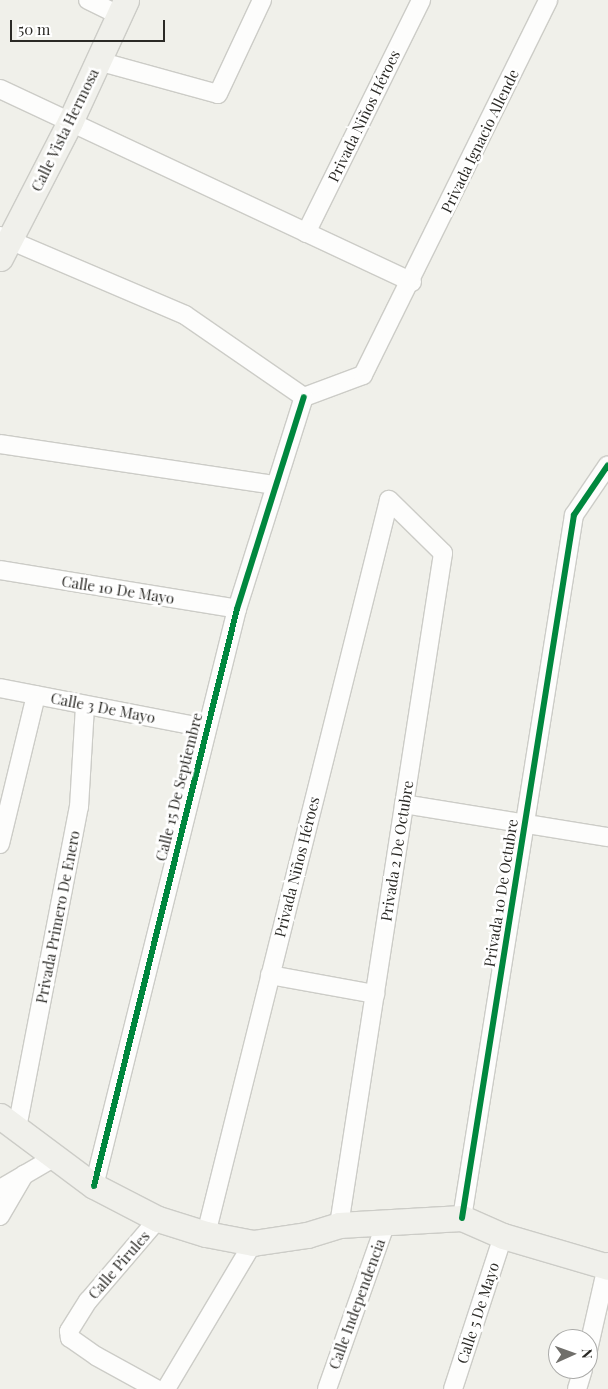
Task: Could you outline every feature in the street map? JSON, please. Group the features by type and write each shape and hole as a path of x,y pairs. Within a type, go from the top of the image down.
{"street":[{"path":"88,0 122,8"},
{"path":"98,61 218,94 262,0"},
{"name":"Privada Niños Héroes","path":"306,232 421,0"},
{"name":"Privada Ignacio Allende","path":"304,398 363,375 412,282 548,0"},
{"name":"Calle Vista Hermosa","path":"3,245 70,122 122,8"},
{"path":"0,89 412,282"},
{"path":"3,245 185,316 304,398"},
{"name":"Calle 15 De Septiembre","path":"94,1186 237,609 273,485 304,398"},
{"path":"0,444 273,485"},
{"name":"Privada 10 De Octubre","path":"462,1218 563,572 574,515 608,466"},
{"name":"Privada Niños Héroes","path":"206,1234 389,500"},
{"name":"Privada 2 De Octubre","path":"339,1225 443,553 389,500"},
{"name":"Calle 10 De Mayo","path":"0,570 237,609"},
{"name":"Calle 3 De Mayo","path":"0,688 206,728"},
{"path":"0,844 36,695"},
{"name":"Privada Primero De Enero","path":"9,1122 79,807 85,705"},
{"path":"404,804 608,837"},
{"path":"270,975 375,994"},
{"name":"Calle Pirules","path":"9,1122 94,1186 158,1219 88,1301 69,1331 70,1338 96,1356 156,1389"},
{"path":"0,1189 54,1156"},
{"path":"0,1216 24,1174"},
{"path":"158,1219 206,1234 253,1243 307,1235 339,1225 387,1220 462,1218 503,1236 608,1265 593,1329"},
{"name":"Calle Independencia","path":"327,1389 387,1220"},
{"name":"Calle 5 De Mayo","path":"454,1389 503,1236"},
{"path":"166,1389 253,1243"}],"cycle path":[{"path":"94,1186 237,609 304,397"},
{"path":"462,1218 574,515 608,465"}]}
